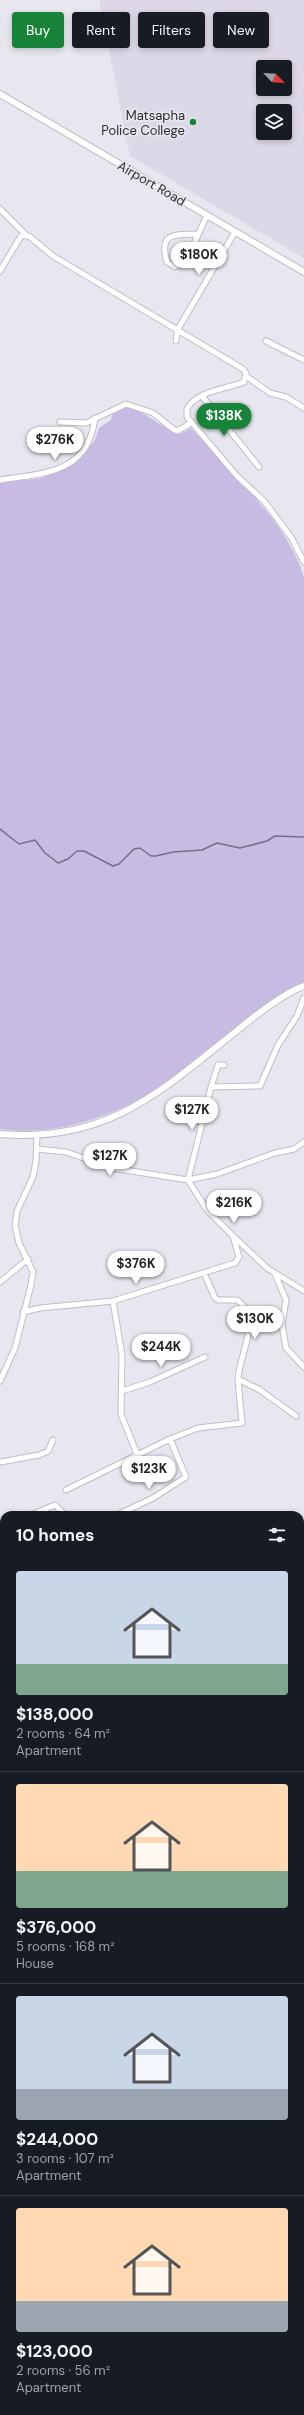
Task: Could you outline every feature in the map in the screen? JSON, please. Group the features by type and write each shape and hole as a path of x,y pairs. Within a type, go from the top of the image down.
{"street":[{"name":"Airport Road","path":"0,94 304,272"},
{"path":"0,209 25,234 53,256 178,329 213,352 236,363 246,376 270,393 286,397 304,408"},
{"path":"197,234 179,233 170,238 164,244 163,249 167,262 175,266 180,265 197,234 207,215"},
{"path":"176,340 178,329 235,232"},
{"path":"0,271 21,236 25,234"},
{"path":"266,341 304,360"},
{"path":"246,376 244,382 202,396 192,402 187,409 187,417 191,424 237,476 265,502 291,537 304,562"},
{"path":"202,396 259,467"},
{"path":"60,422 86,423 126,404 153,413 172,430 177,430 191,424"},
{"path":"220,418 229,413"},
{"path":"0,480 36,476 69,464 90,442 93,436 95,418"},
{"path":"0,1134 37,1135 78,1129 127,1112 145,1102 174,1082 252,1019 304,986"},
{"path":"211,1087 260,1086 278,1045 297,1016 304,998"},
{"path":"224,1065 218,1065 211,1087 188,1180 206,1210 233,1236 275,1274 304,1291"},
{"path":"0,1381 15,1348 33,1272 19,1243 14,1225 17,1211 33,1177 37,1149 37,1135"},
{"path":"37,1149 66,1152 112,1168 188,1180 217,1174 275,1153 294,1149 304,1142"},
{"path":"23,1312 40,1308 113,1301 204,1273 238,1260 233,1236"},
{"path":"0,1282 28,1259"},
{"path":"66,1490 137,1454 198,1428 242,1422 238,1379 250,1319 246,1309 237,1300 218,1300 215,1298 204,1273"},
{"path":"275,1274 286,1300 282,1325 286,1348 304,1367"},
{"path":"113,1301 122,1355 120,1383 122,1391 121,1414 137,1454"},
{"path":"122,1391 150,1382 205,1357"},
{"path":"238,1379 260,1390 296,1416"},
{"path":"125,1511 153,1498 186,1477 170,1439"},
{"path":"0,1462 39,1455 48,1450 53,1440"},
{"path":"41,1511 55,1505 61,1511"}],"shaded area":[{"name":"Matsapha Police College","path":"99,0 304,0 304,258 130,156 109,48 130,48 130,12 101,12"},
{"path":"126,407 136,409 174,433 180,434 191,428 239,479 271,517 285,536 296,556 304,577 304,982 269,1002 178,1076 157,1090 121,1109 82,1123 61,1127 20,1131 0,1129 0,483 41,478 63,470 80,459 95,440 99,428 111,420 113,412"}],"waterway":[{"path":"0,829 19,844 35,840 45,853 58,863 68,859 77,851 84,851 113,866 119,864 134,849 140,848 151,856 156,856 173,852 202,850 217,843 240,848 267,841 275,836 304,837"}],"place":[{"name":"Matsapha Police College","path":"193,122"}]}
